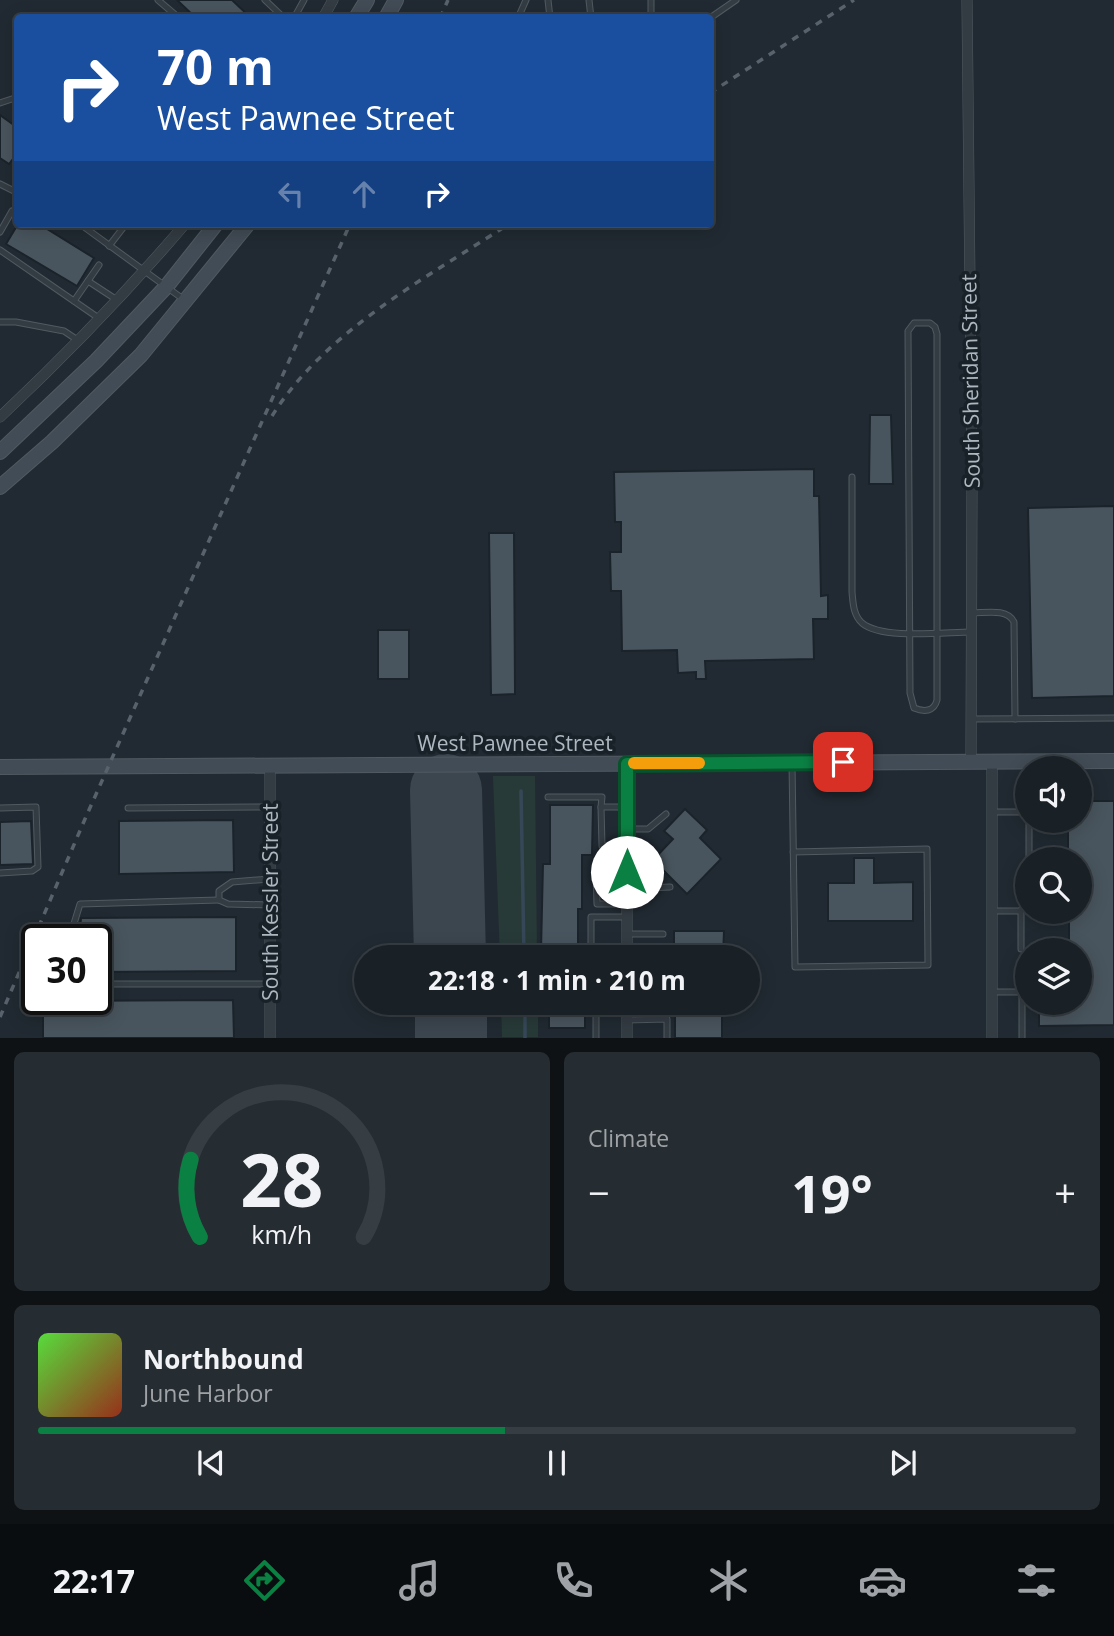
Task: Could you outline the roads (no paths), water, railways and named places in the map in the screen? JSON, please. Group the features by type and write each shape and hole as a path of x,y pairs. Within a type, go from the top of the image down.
{"main road":[{"path":"0,452 96,361 166,287 213,228"},
{"path":"0,488 52,442 141,355 245,228"},
{"name":"West Pawnee Street","path":"0,767 1114,761"}],"street":[{"name":"South Sheridan Street","path":"967,0 971,762"},
{"path":"0,417 79,341 182,228"},
{"path":"992,762 992,1038"},
{"path":"627,764 627,945"},
{"name":"South Kessler Street","path":"270,766 270,1038"},
{"path":"627,1015 627,1038"}],"lane":[{"path":"158,0 174,14"},
{"path":"265,0 281,14"},
{"path":"714,15 736,0"},
{"path":"0,232 12,211"},
{"path":"85,228 186,301"},
{"path":"109,246 123,228"},
{"path":"0,250 100,319"},
{"path":"74,301 99,265"},
{"path":"88,281 117,300"},
{"path":"0,322 16,322 64,331 79,341"},
{"path":"922,322 930,323 937,334 937,632 937,700 930,710 921,711 914,708 911,702 908,331 914,323 922,322"},
{"path":"852,477 854,609 860,621 874,629 972,632"},
{"path":"972,613 1005,614 1011,616 1014,622 1015,719"},
{"path":"971,719 1114,718"},
{"path":"792,763 793,852 795,967 928,965 927,849 793,852"},
{"path":"548,797 602,797 602,846 627,846"},
{"path":"0,808 36,807 38,867 32,871 0,873"},
{"path":"128,808 270,807"},
{"path":"601,807 627,807"},
{"path":"992,812 1015,812"},
{"path":"627,829 649,829 666,814"},
{"path":"627,872 596,872 597,904 627,904"},
{"path":"219,900 219,891 232,882 270,879"},
{"path":"627,889 670,887"},
{"path":"74,924 80,904 219,900 228,904 270,905"},
{"path":"992,911 1015,911"},
{"path":"591,945 591,917 627,917"},
{"path":"627,934 663,934"},
{"path":"112,984 270,984"},
{"path":"992,992 1022,992 1022,1038"},
{"path":"596,1015 596,1038"},
{"path":"647,1015 667,1019 667,1038"}],"waterway":[{"path":"521,791 524,945"},
{"path":"525,1015 525,1038"}],"railway":[{"path":"442,14 448,0"},
{"path":"714,90 854,0"},
{"path":"0,1017 85,819 348,228"},
{"path":"272,416 294,386 348,332 379,308 503,228"}]}
